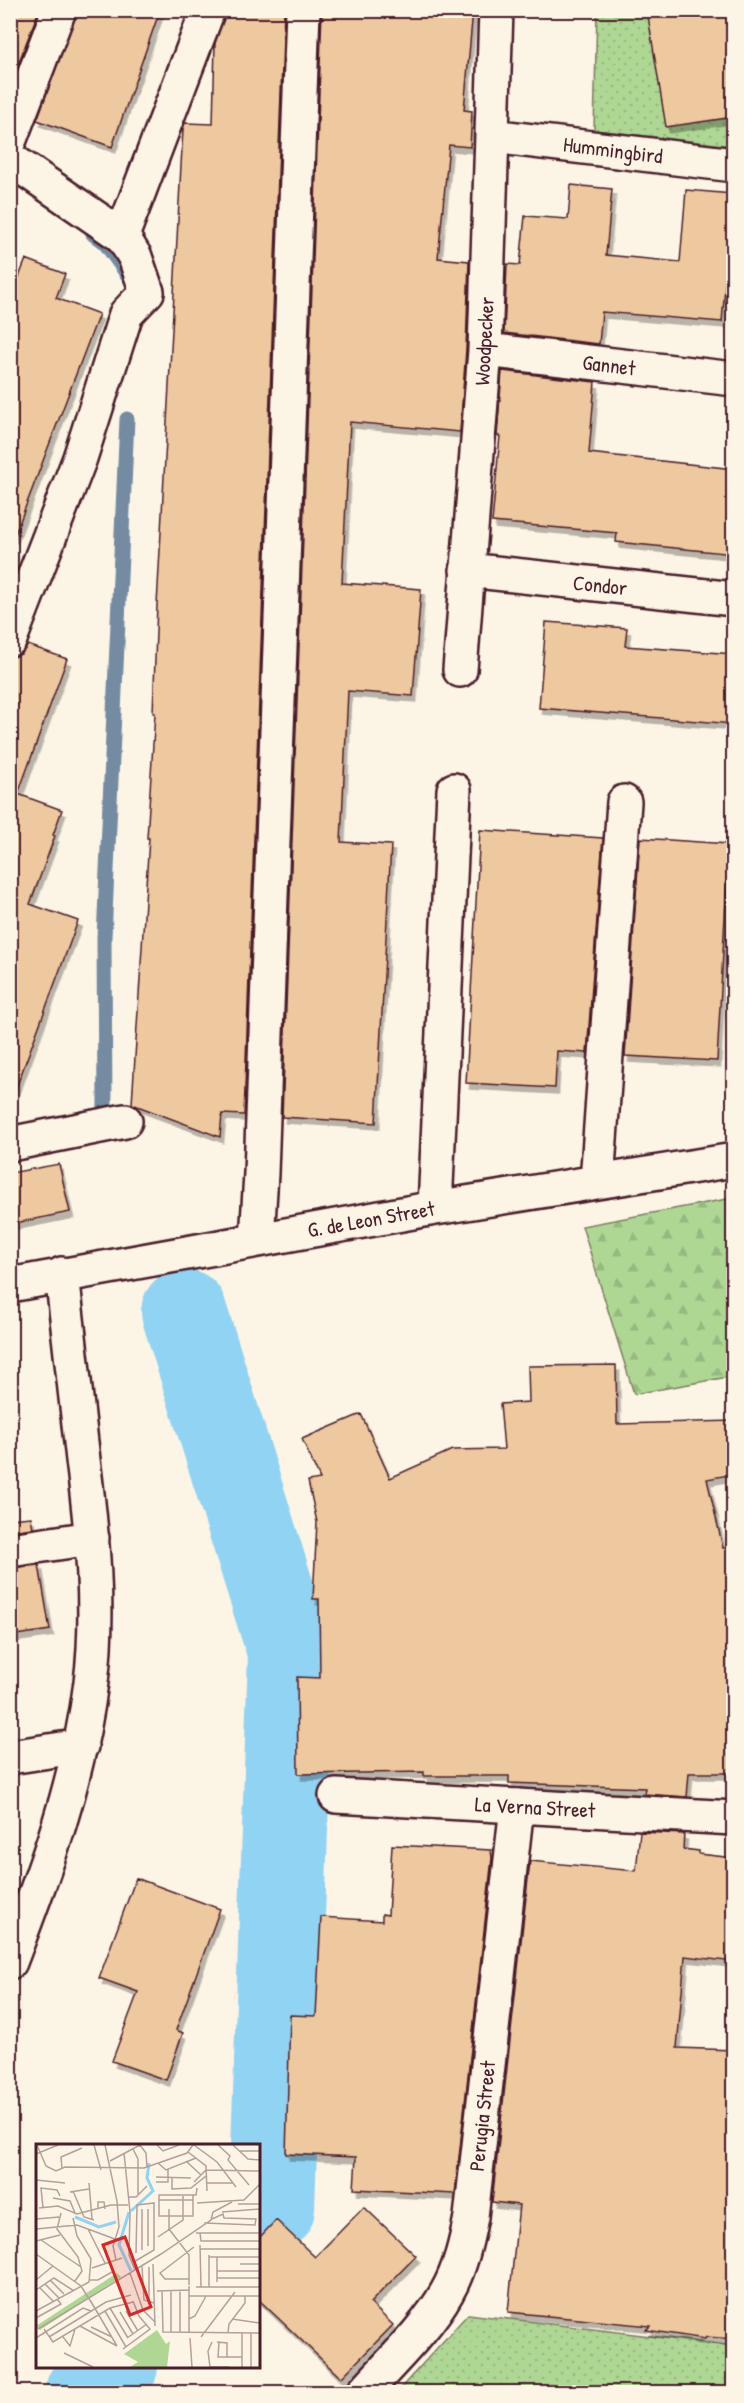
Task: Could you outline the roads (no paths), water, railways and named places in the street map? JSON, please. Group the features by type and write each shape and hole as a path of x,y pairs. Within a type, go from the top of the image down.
{"street":[{"path":"10,139 59,10"},
{"path":"122,236 208,10"},
{"path":"257,1239 303,10"},
{"name":"Woodpecker","path":"460,670 485,350 496,10"},
{"name":"Hummingbird","path":"492,136 734,165"},
{"path":"10,159 122,236 135,258 147,292 126,314 80,458 10,639"},
{"name":"Gannet","path":"485,350 734,380"},
{"name":"Condor","path":"467,570 734,599"},
{"path":"435,1208 454,790"},
{"path":"597,1182 624,802"},
{"path":"10,1144 125,1121"},
{"name":"G. de Leon Street","path":"10,1285 435,1208 734,1160"},
{"path":"10,1962 44,1873 81,1746 92,1681 94,1612 92,1538 62,1274"},
{"path":"10,1550 92,1538"},
{"path":"10,1757 81,1746"},
{"name":"La Verna Street","path":"336,1796 734,1818"},
{"name":"Perugia Street","path":"364,2392 418,2332 447,2293 463,2256 471,2217 517,1806"}],"waterway":[{"path":"93,234 105,243 131,280"},
{"path":"105,1109 104,938 127,419"},
{"path":"184,1312 291,1654 272,2208 260,2220"},
{"path":"88,2392 114,2367"}]}
